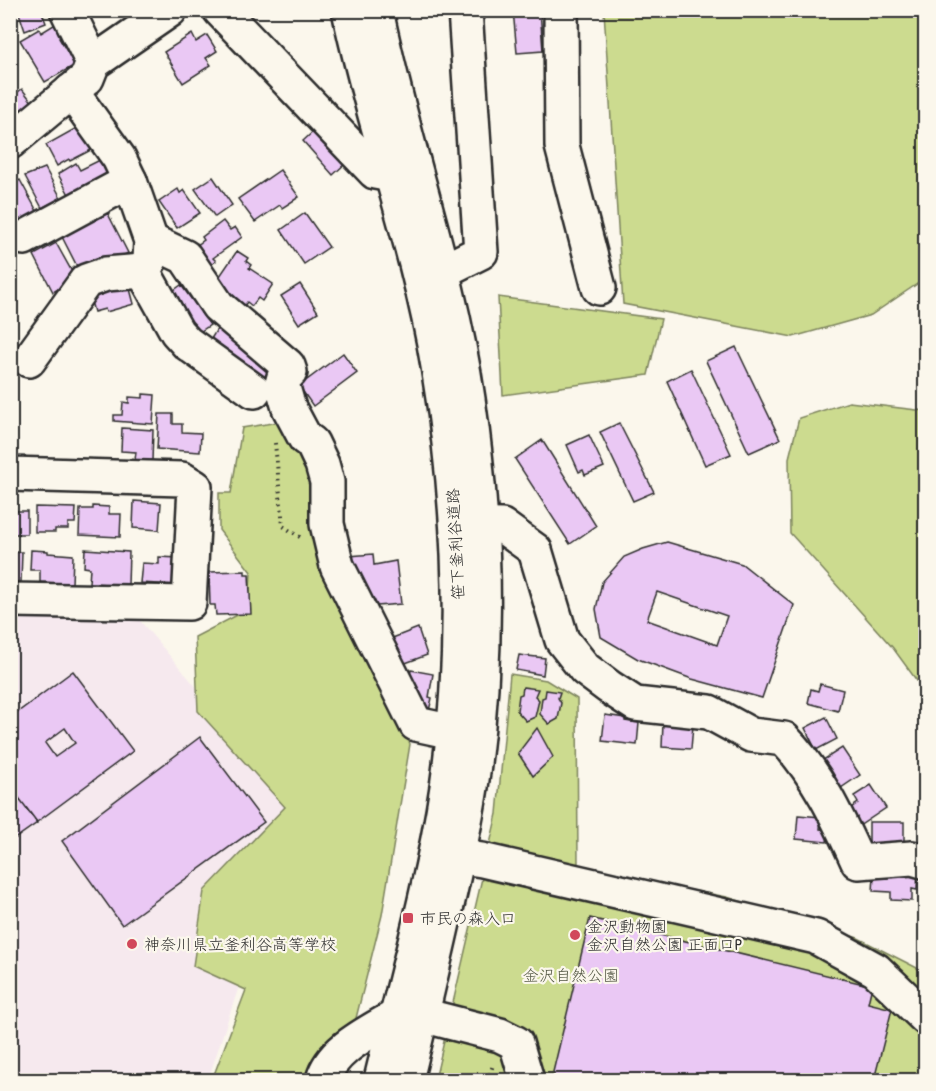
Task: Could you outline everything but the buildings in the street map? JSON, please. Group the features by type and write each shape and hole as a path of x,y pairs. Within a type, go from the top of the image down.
{"street":[{"path":"67,10 93,63"},
{"path":"10,142 87,78 93,63 170,10"},
{"path":"220,10 375,172 392,175"},
{"name":"笹下釜利谷道路","path":"349,10 392,175 432,277"},
{"name":"笹下釜利谷道路","path":"376,10 432,277 468,397 469,525 459,622 458,675 447,787 446,854"},
{"path":"432,277 481,252 465,10"},
{"path":"561,10 562,146 599,288"},
{"path":"71,91 119,158 130,181 147,256 177,332 187,343 254,392"},
{"path":"24,238 130,181"},
{"path":"29,360 86,281 147,256 185,256 218,306 288,366 290,372 284,377 282,384 289,408 305,438 312,443 327,482 327,524 337,566 416,724 453,732"},
{"path":"10,474 182,479 195,487 189,603 10,600"},
{"path":"469,525 502,526 535,550 562,640 585,669 609,687 635,704 709,712 751,735 784,739 801,757 823,793 858,862 912,858 926,862"},
{"name":"笹下釜利谷道路","path":"405,1080 409,1016 407,976 446,854 471,788 480,701 484,620 469,525"},
{"path":"446,854 816,937 876,970 926,1018"},
{"path":"323,1080 325,1071 335,1058 353,1043 409,1016 500,1035 516,1043 527,1080"},
{"name":"笹下釜利谷道路","path":"381,1080 409,1016"}],"path":[{"path":"274,436 283,526 337,566"}],"shaded area":[{"name":"神奈川県立釜利谷高等学校","path":"136,616 298,807 208,1080 11,1080 10,619"}],"green space":[{"path":"604,11 925,11 926,274 920,282 871,315 793,337 623,304"},
{"path":"498,297 661,319 648,375 503,395"},
{"path":"849,402 925,411 925,692 893,648 790,533 789,458 799,418"},
{"path":"296,419 317,490 410,744 382,915 351,1038 318,1080 212,1080 246,990 193,966 204,891 285,807 198,711 195,637 249,609 251,572 219,530 219,493 231,493 242,428"},
{"name":"金沢自然公園","path":"510,674 546,680 577,699 578,869 727,897 858,938 925,972 925,1080 435,1080 497,814"}],"place":[{"name":"市民の森入口","path":"408,918"},
{"name":"金沢動物園 金沢自然公園 正面口P","path":"575,935"},
{"name":"神奈川県立釜利谷高等学校","path":"132,944"}]}
